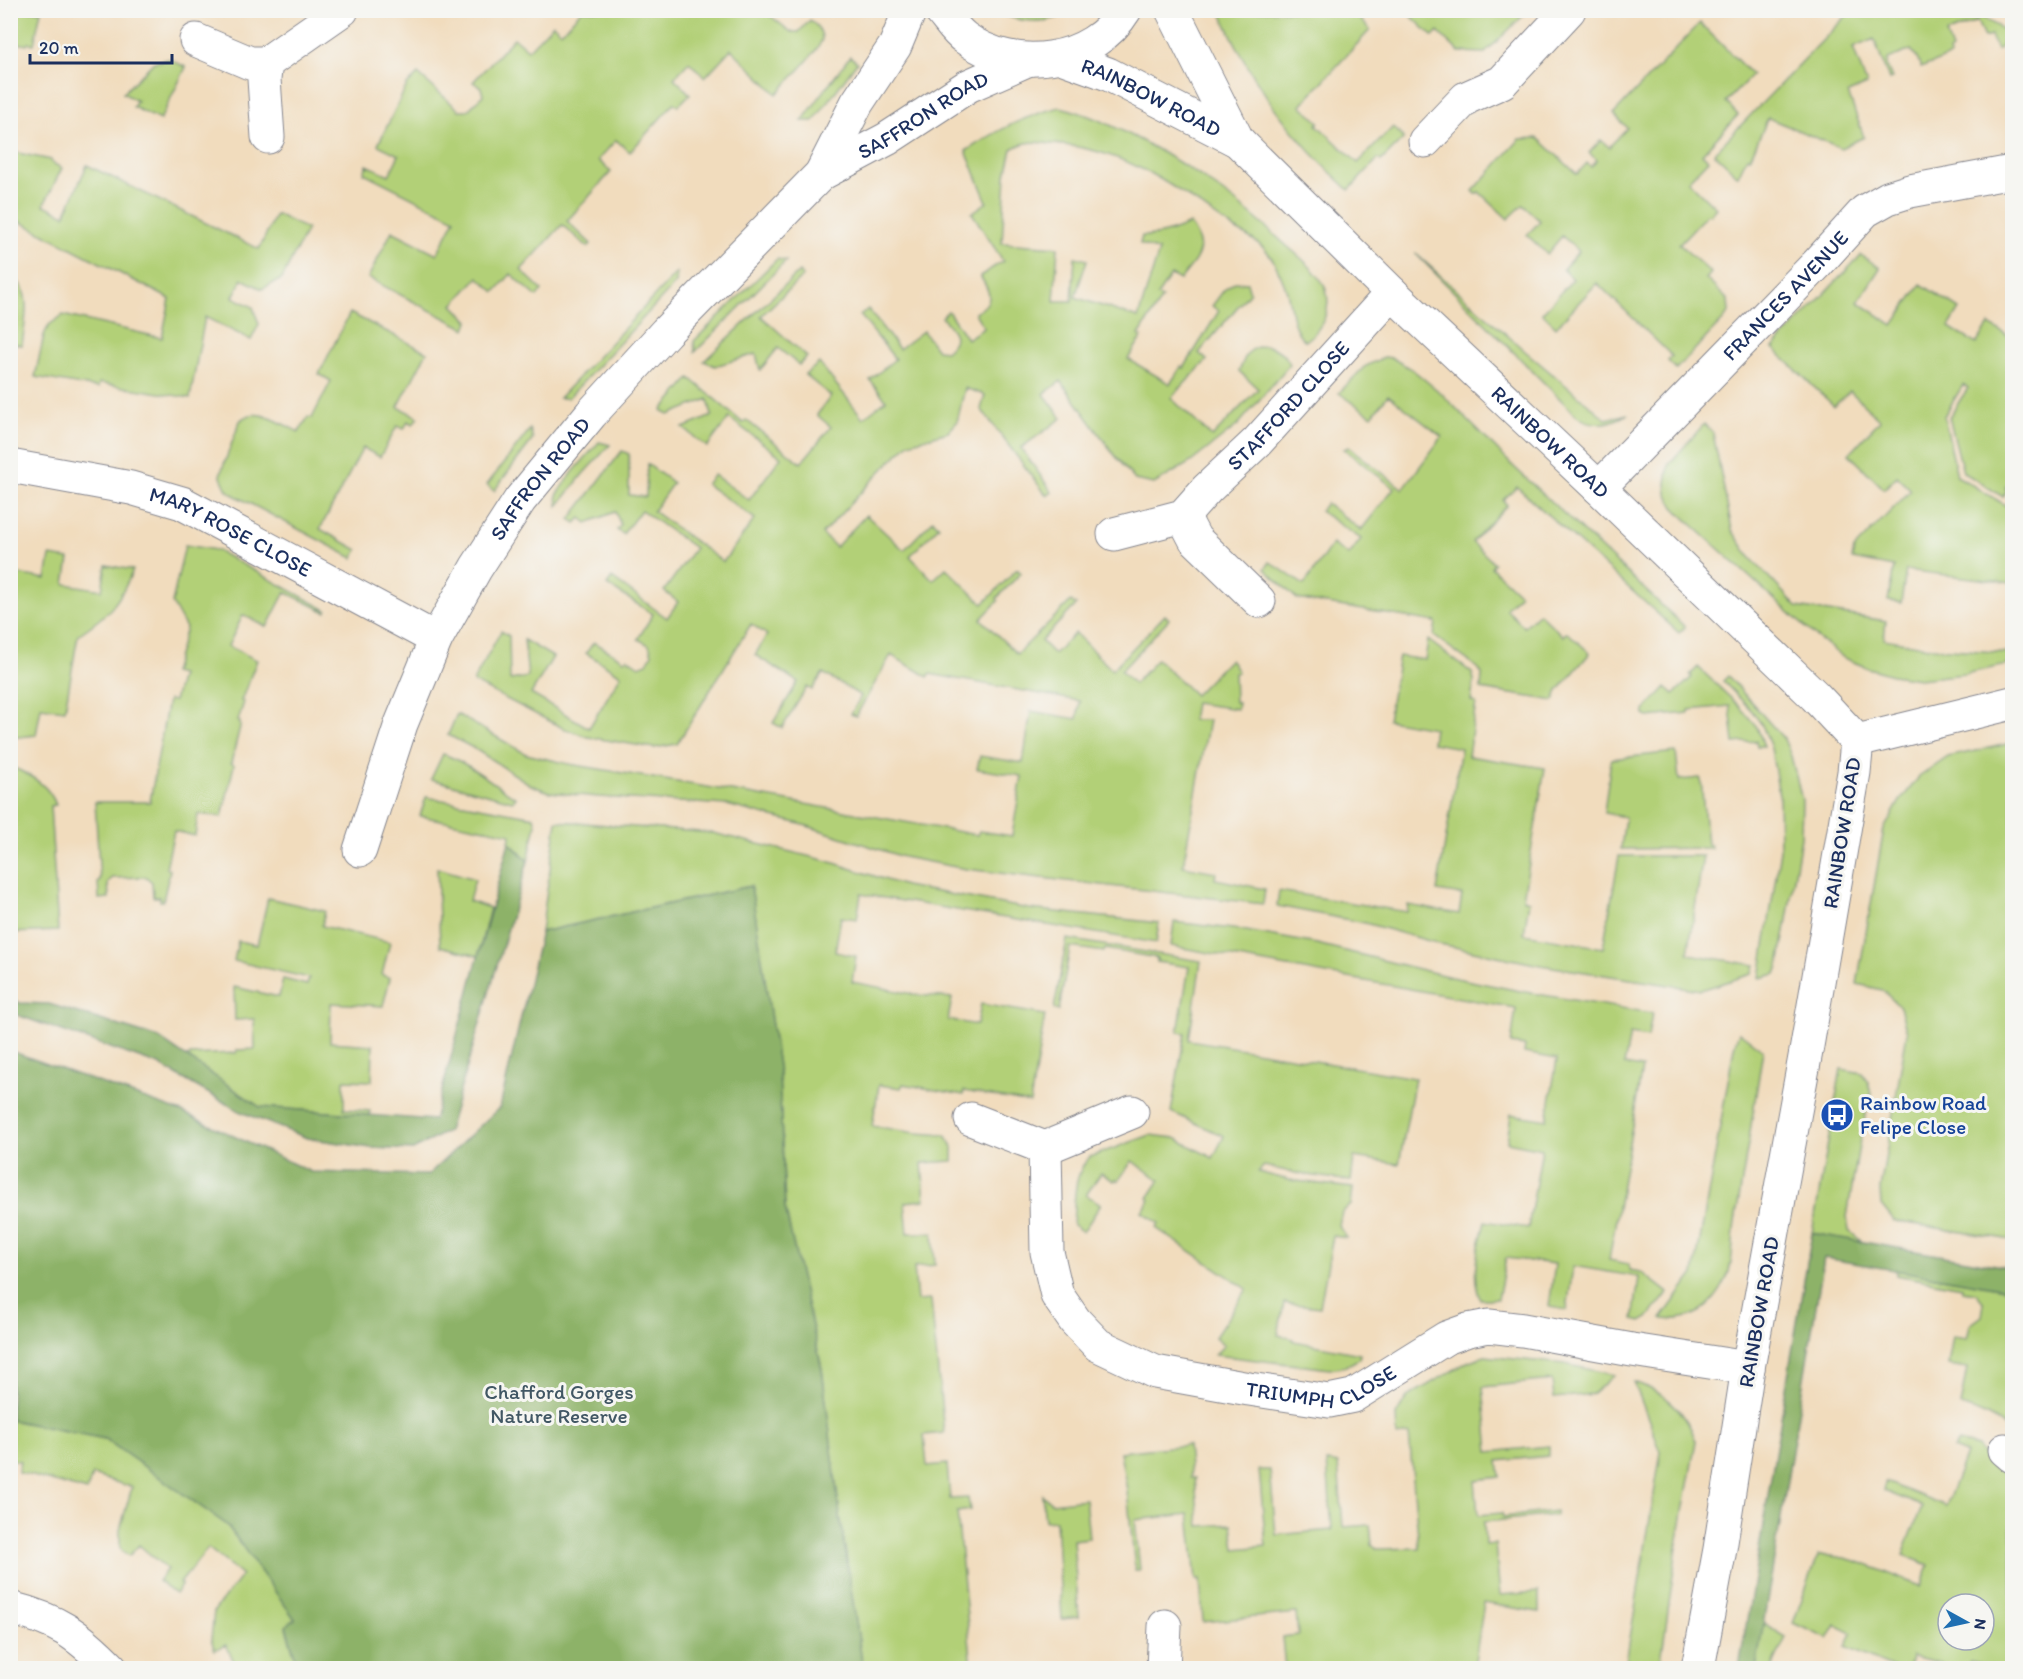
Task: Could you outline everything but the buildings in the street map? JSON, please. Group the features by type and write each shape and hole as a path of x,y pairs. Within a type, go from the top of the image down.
{"street":[{"path":"196,40 250,63 266,63 342,10"},
{"name":"SAFFRON ROAD","path":"360,850 401,724 436,639 476,568 520,500 591,414 666,332 821,174 857,103 895,46 910,10"},
{"name":"SAFFRON ROAD","path":"940,10 964,37 994,54 1027,60 1061,57 1092,43 1118,22 1125,10"},
{"name":"RAINBOW ROAD","path":"1172,10 1238,141"},
{"path":"1425,141 1466,98 1502,82 1569,10"},
{"name":"RAINBOW ROAD","path":"1061,57 1108,74 1238,141 1392,293 1815,696 1857,741 1854,772 1748,1368 1720,1549 1698,1668"},
{"name":"SAFFRON ROAD","path":"821,174 887,139 968,86 1027,60"},
{"path":"266,63 264,79 268,137"},
{"name":"FRANCES AVENUE","path":"1599,488 1865,212 1888,198 1910,191 2013,172"},
{"name":"STAFFORD CLOSE","path":"1183,516 1257,442 1392,293"},
{"name":"MARY ROSE CLOSE","path":"10,466 131,488 183,503 436,639"},
{"path":"1114,534 1183,516 1195,539 1259,601"},
{"path":"1857,741 2013,703"},
{"path":"971,1119 1045,1148 1132,1112"},
{"name":"TRIUMPH CLOSE","path":"1045,1148 1047,1252 1057,1295 1075,1321 1098,1345 1155,1372 1329,1401 1353,1396 1446,1338 1489,1326 1748,1368"},
{"path":"10,1608 37,1615 66,1628 111,1668"},
{"path":"1162,1668 1165,1626"}],"green space":[{"path":"11,10 41,11 34,44 11,42"},
{"path":"582,10 768,11 768,14 791,32 799,32 810,20 820,30 822,39 809,58 777,94 731,49 705,77 689,62 674,78 690,94 678,106 674,103 630,152 616,140 598,160 611,172 567,221 591,244 588,247 562,225 521,270 542,290 537,297 511,274 495,292 478,277 453,305 469,321 466,329 368,278 392,231 437,254 455,219 364,173 367,165 389,175 399,155 378,145 407,85 418,74 459,110 468,110 483,95 481,88 473,82 514,38 528,50 553,24 561,32"},
{"path":"1852,10 1972,11 2009,33 1997,50 1991,36 1984,38 1977,21 1946,34 1952,50 1949,52 1950,56 1921,68 1911,50 1888,59 1887,66 1892,78 1889,80 1874,39 1853,48 1867,85 1848,93 1864,137 1841,148 1768,118 1750,158 1747,157 1738,176 1714,153"},
{"path":"995,11 1071,11 1053,19 1033,21 1014,18"},
{"path":"1220,11 1370,11 1361,20 1370,30 1301,105 1319,122 1317,125 1358,163 1393,127 1404,138 1381,161 1378,159 1349,190 1308,150 1274,108 1245,62"},
{"path":"1406,11 1528,11 1485,53 1459,52 1438,32 1433,37"},
{"path":"1700,23 1752,75 1726,102 1738,115 1702,154 1708,160 1688,181 1716,208 1710,215 1707,214 1679,244 1711,273 1706,279 1728,300 1729,312 1676,369 1668,361 1672,356 1597,283 1556,327 1542,313 1573,279 1563,269 1579,251 1562,236 1547,254 1527,235 1540,221 1523,205 1508,219 1479,192 1476,194 1473,191 1520,139 1538,138 1577,174 1587,163 1591,167 1597,160 1589,153 1601,140 1609,147 1627,128 1614,114"},
{"path":"850,56 857,62 814,121 802,121"},
{"path":"169,59 186,67 160,120 133,107 137,101 123,93 154,62"},
{"path":"1060,107 1101,121 1161,151 1199,175 1252,215 1303,260 1324,284 1328,305 1321,325 1306,341 1297,331 1285,286 1276,265 1265,249 1146,171 1102,153 1078,147 1031,142 1017,146 1012,149 1006,175 1002,243 1058,247 1054,301 1072,301 1075,257 1087,260 1075,297 1138,318 1159,251 1140,244 1142,236 1173,231 1190,224 1196,233 1200,248 1199,254 1180,280 1171,275 1157,296 1162,298 1139,335 1142,337 1128,359 1170,384 1181,367 1184,368 1219,311 1212,306 1224,290 1235,282 1247,283 1250,292 1199,353 1207,360 1171,398 1212,437 1258,389 1239,371 1248,353 1260,347 1272,347 1287,358 1290,364 1238,425 1191,462 1154,484 1135,480 1061,381 1044,394 1062,418 1021,448 1052,492 1047,496 981,409 985,395 965,388 957,422 948,432 909,443 822,534 836,547 866,515 904,550 933,520 939,526 910,556 933,580 946,568 983,604 1017,569 1021,573 981,619 1017,654 1071,601 1076,605 1041,641 1054,654 1075,633 1112,670 1165,615 1169,619 1121,671 1134,684 1157,659 1195,695 1230,659 1238,672 1234,673 1237,709 1195,703 1192,720 1209,720 1183,866 1216,872 1215,879 1265,889 1263,904 966,869 903,857 804,825 727,805 549,792 531,785 475,749 448,735 457,714 526,754 569,764 977,835 979,831 1012,836 1022,776 977,769 980,756 1023,763 1031,711 1077,719 1080,701 930,674 928,677 891,655 856,716 851,714 861,696 823,673 812,690 807,687 782,728 773,723 798,682 755,655 767,635 751,624 677,744 654,748 588,737 565,729 473,682 501,631 509,636 510,680 528,677 524,640 553,657 531,694 589,728 621,675 586,653 594,642 639,666 647,663 652,654 649,645 638,639 653,614 607,585 612,578 667,618 678,602 664,591 695,548 641,510 623,534 617,530 621,525 615,512 587,523 581,518 576,523 570,519 622,451 629,454 629,495 646,497 647,464 673,483 653,511 723,562 755,519 706,484 714,475 749,500 781,457 729,418 707,447 683,428 712,416 708,399 669,415 662,410 690,378 743,423 746,420 801,463 831,427 817,415 831,396 805,375 819,363 863,418 886,400 870,380 895,359 860,315 868,309 899,349 923,331 937,350 946,351 955,338 942,317 948,311 967,339 984,328 975,313 986,305 989,297 987,287 980,276 1003,261 972,213 987,202 966,151 1011,125"},
{"path":"10,153 51,160 52,163 62,168 44,205 65,215 87,165 259,249 276,214 307,229 282,279 262,289 242,279 233,297 253,307 259,324 251,340 205,317 190,398 99,383 98,388 35,377 44,335 49,325 63,315 162,338 170,299 11,217"},
{"path":"1415,253 1525,351 1606,419 1628,414 1602,423 1590,422 1577,416"},
{"path":"1861,255 1880,268 1858,302 1893,325 1921,284 1960,309 1949,327 1976,344 1989,325 2012,338 2012,476 2003,497 1963,472 1949,417 1968,388 1963,385 1944,416 1957,476 2012,509 2012,583 1906,570 1901,603 1888,601 1894,567 1852,559 1854,549 1911,490 1897,476 1884,489 1849,454 1880,420 1850,391 1834,406 1773,348"},
{"path":"777,259 786,261 695,352 694,341"},
{"path":"677,272 676,283 568,398 559,398"},
{"path":"799,272 803,276 761,316 807,357 799,365 778,348 760,370 756,354 715,366 704,361"},
{"path":"10,274 18,281 25,297 26,316 22,345 11,343"},
{"path":"350,313 427,352 398,407 418,417 413,424 408,421 404,429 397,426 380,457 363,448 320,529 358,550 353,558 232,494 227,490 220,475 240,421 246,416 261,415 299,432 308,417 312,418 331,381 319,374"},
{"path":"1384,357 1392,358 1413,370 1442,394 1514,467 1685,627 1679,633 1517,487 1503,500 1507,505 1472,542 1494,563 1491,567 1520,594 1506,609 1524,627 1539,613 1563,636 1567,632 1590,653 1558,691 1554,701 1481,689 1482,674 1478,668 1434,636 1436,622 1297,599 1265,569 1270,562 1304,585 1332,544 1349,555 1361,539 1320,511 1326,503 1361,530 1394,488 1344,449 1349,447 1403,489 1442,437 1388,395 1372,416 1339,393 1364,367"},
{"path":"1704,424 1713,433 1732,530 1749,556 1797,607 1886,621 1884,639 1934,648 2012,653 2012,664 1964,674 1919,679 1892,675 1844,658 1814,635 1690,523 1674,507 1667,494 1669,464"},
{"path":"530,429 533,439 494,491 487,485"},
{"path":"599,442 610,445 558,506 557,495"},
{"path":"185,545 216,550 327,610 326,612 285,592 267,627 243,615 228,646 257,660 241,701 244,702 238,721 240,727 231,763 234,765 222,817 198,814 195,836 174,831 166,868 170,870 163,901 160,901 160,897 153,897 152,882 146,877 112,878 108,883 109,898 99,899 95,802 150,802 168,700 174,701 181,675 173,673 186,628 172,603"},
{"path":"50,556 69,559 65,584 102,590 106,565 133,570 118,600 98,621 78,635 65,710 41,707 36,735 11,738 11,573 46,579"},
{"path":"1428,640 1472,673 1474,680 1471,701 1476,703 1468,756 1545,768 1523,899 1529,901 1524,934 1603,948 1619,856 1703,856 1688,954 1755,965 1752,974 1701,990 1540,965 1440,944 1365,923 1277,906 1279,891 1407,912 1408,905 1459,914 1462,895 1437,891 1461,748 1432,743 1434,728 1388,720 1399,656 1425,660"},
{"path":"1698,667 1739,706 1757,727 1764,746 1757,746 1756,741 1734,743 1730,706 1689,710 1689,713 1648,717 1644,715 1644,711 1666,687 1674,694 1692,677 1690,675"},
{"path":"1728,676 1784,739 1791,756 1802,800 1801,838 1779,966 1776,974 1760,978 1780,850 1779,795 1771,748 1762,725 1752,711 1723,681"},
{"path":"2012,743 2012,1240 1894,1221 1881,1205 1880,1189 1907,1033 1900,1007 1882,990 1857,984 1884,829 1900,801 1919,777 1948,757"},
{"path":"1676,752 1679,780 1700,778 1701,780 1707,845 1711,848 1621,849 1625,817 1604,813 1611,759"},
{"path":"443,754 471,768 516,798 512,801 431,779"},
{"path":"11,767 44,786 56,805 50,806 58,931 11,933"},
{"path":"426,797 534,817 536,824 528,861 509,842 511,834 420,816"},
{"path":"557,821 713,833 828,861 905,886 1029,909 1159,923 1156,943 861,894 857,919 841,917 835,952 856,956 852,982 918,995 952,998 948,1020 977,1025 981,1004 1045,1015 1030,1103 964,1091 963,1095 903,1084 901,1088 879,1085 872,1126 945,1135 953,1147 953,1161 922,1163 925,1200 905,1202 908,1233 933,1233 935,1265 914,1267 917,1301 931,1300 944,1433 924,1435 927,1466 947,1464 950,1499 968,1498 970,1510 957,1512 972,1668 863,1668 840,1516 822,1369 785,1208 779,1073 751,886 541,932"},
{"path":"509,842 528,861 448,1131 413,1150 371,1148 307,1138 241,1112 159,1065 11,1013 11,997 20,1003 49,1004 159,1038 260,1107 434,1120"},
{"path":"437,868 475,879 469,901 490,908 478,956 440,946"},
{"name":"Chafford Gorges Nature Reserve","path":"751,886 779,1073 785,1208 822,1369 840,1516 863,1668 298,1668 286,1626 295,1619 227,1525 105,1439 11,1420 11,1051 182,1112 311,1172 428,1175 500,1107 541,932"},
{"path":"268,898 325,911 322,926 390,942 382,975 390,978 383,1006 331,1003 330,1042 373,1045 372,1081 344,1080 344,1109 370,1111 370,1115 260,1107 188,1058 190,1055 236,1053 237,1050 255,1049 254,1019 235,1020 234,987 279,997 283,979 307,985 309,978 234,961 238,941 257,945"},
{"path":"1174,922 1241,930 1317,944 1451,977 1652,1013 1648,1037 1630,1034 1624,1065 1642,1068 1609,1260 1629,1264 1629,1270 1641,1272 1668,1293 1648,1318 1641,1322 1633,1320 1639,1277 1573,1266 1567,1310 1549,1307 1555,1264 1506,1258 1498,1299 1480,1299 1476,1270 1485,1221 1528,1228 1542,1149 1507,1142 1511,1114 1547,1120 1557,1059 1524,1053 1525,1046 1511,1044 1516,1008 1171,946"},
{"path":"1067,939 1201,961 1189,1040 1415,1078 1399,1164 1354,1157 1351,1181 1264,1166 1258,1172 1289,1180 1353,1188 1351,1205 1342,1212 1339,1226 1347,1238 1333,1236 1320,1307 1284,1303 1278,1335 1294,1339 1294,1341 1360,1354 1359,1359 1346,1366 1330,1369 1215,1355 1224,1345 1215,1337 1247,1289 1156,1228 1159,1223 1142,1212 1160,1180 1132,1161 1118,1181 1101,1173 1086,1195 1101,1204 1083,1232 1073,1225 1077,1180 1090,1157 1150,1135 1175,1138 1213,1158 1224,1136 1171,1112 1185,1033 1178,1032 1189,967 1157,962 1157,958 1105,949 1104,952 1070,947 1059,1010 1054,1009"},
{"path":"1739,1032 1763,1050 1729,1273 1714,1299 1700,1312 1682,1318 1661,1319 1694,1274 1734,1047"},
{"path":"1841,1069 1862,1073 1868,1082 1871,1094 1861,1134 1847,1217 1849,1231 1864,1243 1812,1233"},
{"path":"1812,1233 2012,1268 2012,1290 1824,1258 1756,1668 1739,1668"},
{"path":"1896,1270 2012,1290 2012,1428 2010,1430 1974,1410 1960,1406 1967,1368 1948,1365 1953,1336 1967,1338 1970,1325 1982,1316 1984,1303 1976,1293 1962,1291 1962,1287 1896,1275"},
{"path":"1485,1356 1565,1364 1614,1375 1593,1394 1554,1398 1552,1380 1483,1387 1489,1452 1549,1446 1549,1456 1498,1461 1500,1477 1475,1480 1478,1515 1502,1513 1503,1517 1556,1511 1556,1515 1484,1522 1485,1545 1495,1544 1500,1595 1539,1592 1539,1612 1484,1603 1474,1667 1483,1668 1285,1668 1282,1637 1298,1635 1296,1613 1203,1622 1200,1580 1196,1580 1189,1514 1135,1520 1140,1570 1135,1570 1127,1490 1120,1452 1188,1445 1191,1478 1195,1478 1199,1526 1232,1524 1235,1549 1266,1546 1259,1470 1270,1470 1276,1535 1332,1530 1327,1462 1338,1464 1343,1527 1370,1525 1372,1544 1377,1549 1419,1548 1409,1434 1397,1436 1396,1415 1407,1397 1469,1361"},
{"path":"1634,1382 1656,1391 1673,1404 1686,1420 1696,1441 1678,1539 1660,1668 1625,1668 1661,1452"},
{"path":"10,1420 105,1439 227,1525 295,1619 286,1627 298,1668 237,1668 226,1645 215,1650 211,1640 214,1611 242,1575 208,1548 180,1583 182,1584 175,1594 158,1581 167,1569 139,1545 129,1556 120,1549 120,1530 132,1487 92,1475 87,1491 18,1472 20,1461 11,1460"},
{"path":"1958,1442 1978,1447 1987,1459 1986,1462 1994,1469 1997,1467 2012,1480 2012,1668 2000,1668 1970,1661 1968,1668 1941,1668 1941,1663 1911,1656 1908,1668 1893,1668 1846,1647 1852,1633 1836,1625 1828,1639 1793,1623 1818,1556 1844,1558 1921,1586 1929,1565 1903,1555 1922,1506 1884,1491 1886,1482 1946,1506 1966,1454 1953,1449"},
{"path":"1042,1495 1052,1503 1085,1499 1089,1538 1073,1540 1079,1617 1062,1619 1056,1520 1045,1521"},
{"path":"1763,1623 1786,1637 1772,1668 1756,1668"}],"place":[{"name":"Rainbow Road Felipe Close","path":"1837,1115"}]}
